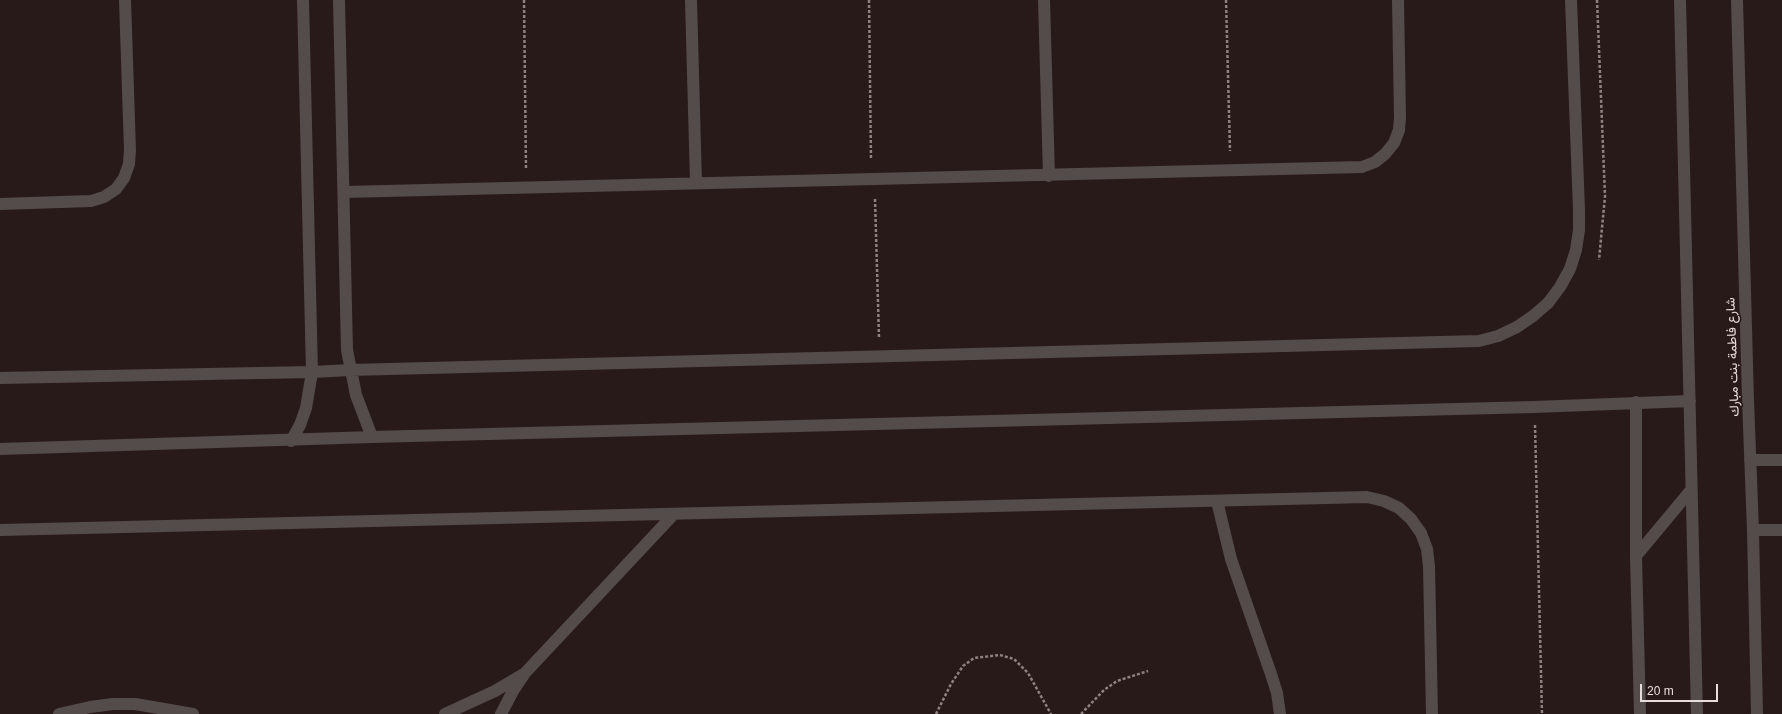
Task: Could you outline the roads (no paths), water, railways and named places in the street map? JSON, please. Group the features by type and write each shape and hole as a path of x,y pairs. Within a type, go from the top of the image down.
{"street":[{"path":"0,204 91,201 104,197 116,189 124,178 129,164 130,150 125,0"},
{"path":"291,441 300,425 306,408 312,372 303,0"},
{"path":"339,0 345,192 347,350 356,395 372,437"},
{"path":"691,0 696,183"},
{"path":"1044,0 1049,176"},
{"path":"345,192 1230,172 1362,167 1375,162 1385,154 1394,143 1399,130 1398,0"},
{"path":"0,378 312,372 1479,341 1498,336 1517,328 1548,303 1560,287 1576,250 1579,217 1571,0"},
{"path":"1680,0 1697,714"},
{"name":"شارع فاطمة بنت مبارك","path":"1736,0 1753,530 1757,714"},
{"path":"0,449 291,441 372,437 1534,407 1690,401"},
{"path":"1636,402 1636,556 1640,714"},
{"path":"1750,460 1782,460"},
{"path":"1636,556 1691,490"},
{"path":"0,530 1367,497 1384,501 1399,508 1411,519 1421,533 1427,549 1429,566 1432,714"},
{"path":"1218,501 1231,559 1271,674 1277,693 1280,714"},
{"path":"501,714 513,691 525,673 674,514"},
{"path":"1753,530 1782,530"},
{"path":"445,714 495,691 525,673"},
{"path":"59,714 90,707 113,704 136,704 193,714"}]}
